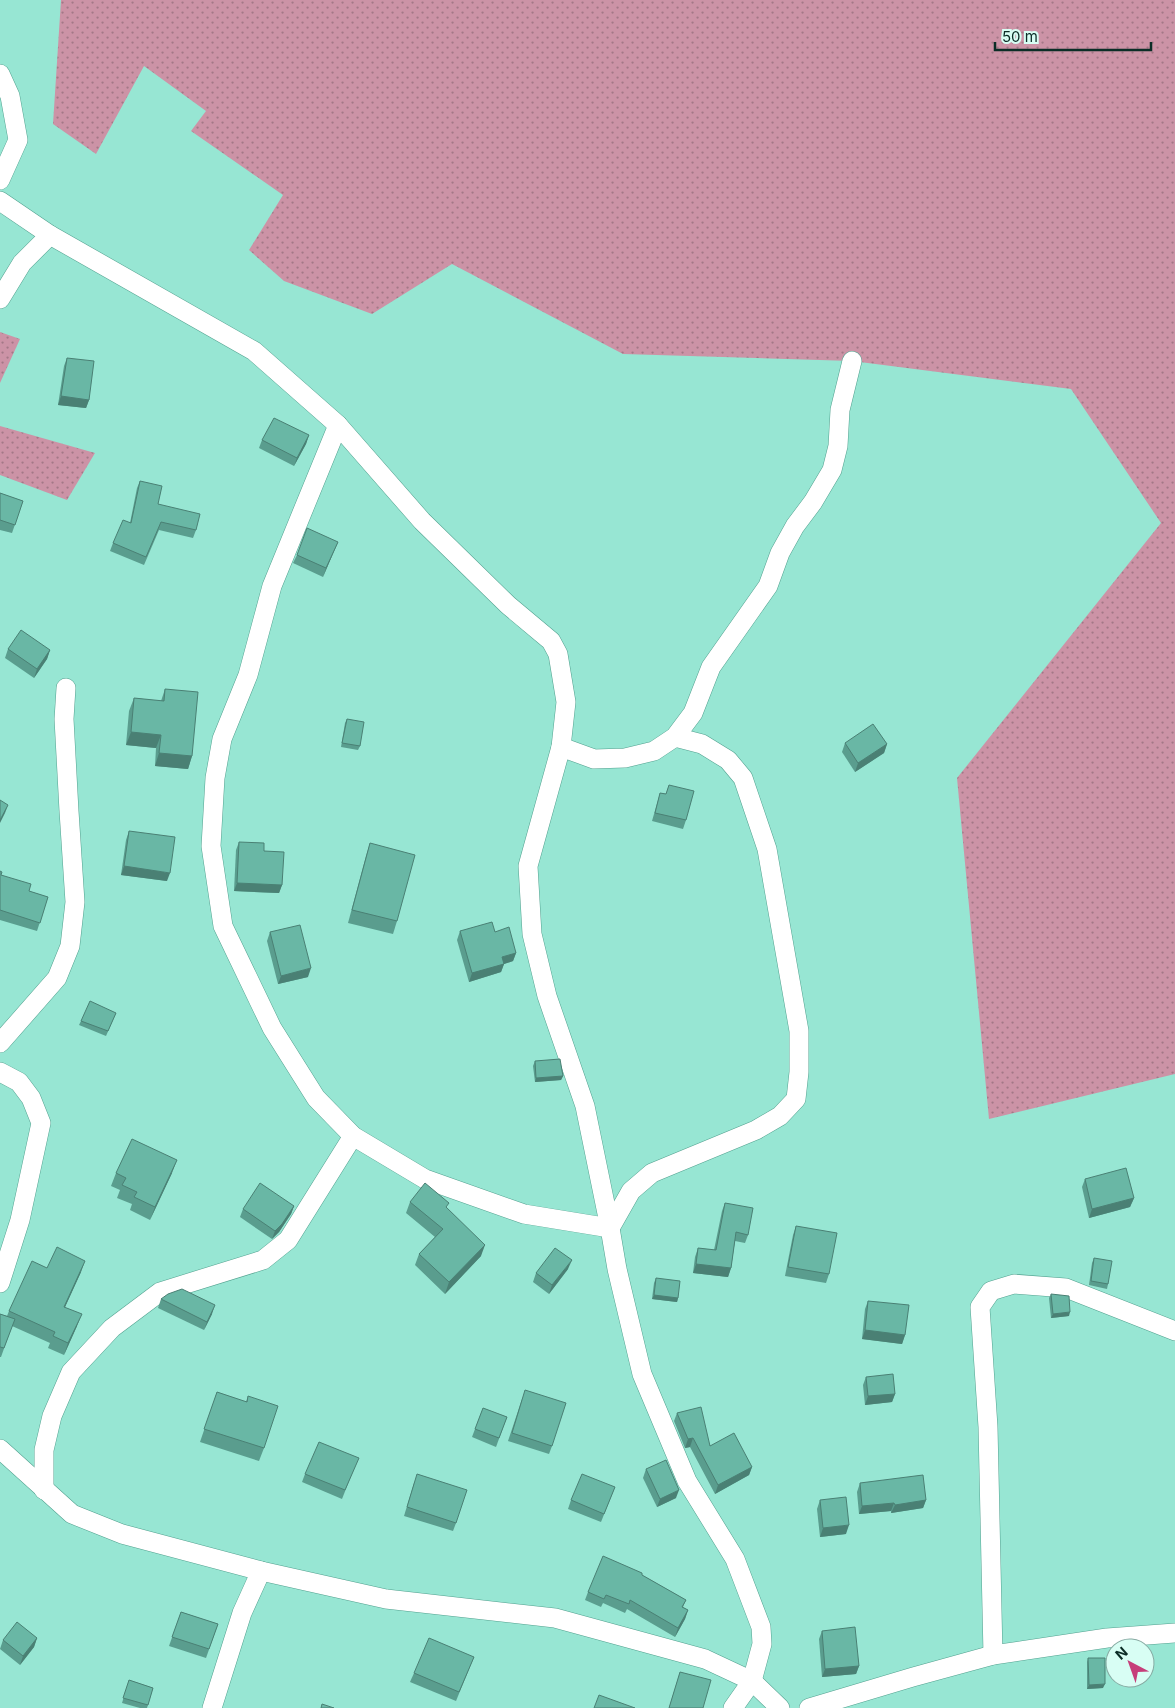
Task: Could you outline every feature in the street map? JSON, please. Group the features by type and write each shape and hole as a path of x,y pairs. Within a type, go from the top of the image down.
{"street":[{"path":"0,74 10,96 18,140 0,180"},
{"path":"0,201 50,236 254,351 338,425 422,521 508,605 551,642 558,654 566,702 561,748 528,866 532,934 547,996 584,1106 617,1270 642,1374 687,1480 735,1559 761,1627 762,1644 752,1681 733,1708"},
{"path":"0,299 22,263 50,236"},
{"path":"561,748 594,758 625,758 654,751 675,737 693,713 711,667 768,586 780,553 795,526 813,502 832,470 838,446 840,410 852,361"},
{"path":"338,425 272,586 248,675 222,739 215,778 211,846 223,926 272,1028 316,1098 353,1136 425,1179 524,1214 610,1228"},
{"path":"0,1043 58,978 70,946 75,902 64,719 66,688"},
{"path":"610,1228 631,1191 652,1173 756,1130 780,1116 796,1099 799,1072 799,1031 767,849 743,778 728,760 702,744 675,737"},
{"path":"0,1072 18,1082 31,1098 41,1122 20,1220 0,1283"},
{"path":"44,1490 44,1450 52,1416 71,1372 112,1328 160,1292 263,1260 288,1240 353,1136"},
{"path":"993,1656 988,1427 980,1307 991,1291 1014,1284 1066,1288 1175,1331"},
{"path":"0,1449 72,1514 122,1534 261,1571 386,1599 555,1618 705,1659 752,1681 780,1708"},
{"path":"212,1708 242,1613 261,1571"},
{"path":"809,1708 913,1677 993,1656 1107,1638 1175,1633"}],"shaded area":[{"path":"61,0 1175,0 1175,1074 989,1119 957,778 1161,523 1071,389 852,361 623,354 452,264 372,314 284,281 249,250 283,195 191,131 206,111 144,66 96,154 53,124"},
{"path":"0,332 20,339 0,383"},
{"path":"0,426 95,453 67,500 0,475"}],"building":[{"path":"67,358 94,361 89,400 61,396"},
{"path":"274,418 309,435 297,458 262,440"},
{"path":"140,481 162,486 158,504 200,514 196,530 161,522 146,557 113,543 123,520 131,523"},
{"path":"0,493 23,501 15,525 0,520"},
{"path":"307,528 338,542 326,568 297,555"},
{"path":"21,630 50,650 37,669 8,649"},
{"path":"165,689 198,692 192,756 159,753 161,735 131,732 134,698 164,701"},
{"path":"347,719 364,722 360,746 342,743"},
{"path":"873,724 887,744 858,763 845,743"},
{"path":"669,785 694,791 686,820 655,813 660,793 666,794"},
{"path":"0,800 8,805 0,820"},
{"path":"129,831 175,837 170,873 124,866"},
{"path":"239,842 264,843 264,851 284,852 282,885 237,883"},
{"path":"370,843 415,855 397,921 352,910"},
{"path":"0,871 2,872 1,875 31,884 29,891 48,897 40,923 0,910"},
{"path":"492,922 495,932 509,927 516,953 502,957 504,964 472,973 460,931"},
{"path":"300,925 311,968 281,976 270,932"},
{"path":"90,1001 116,1013 108,1031 81,1021"},
{"path":"560,1059 563,1076 536,1078 535,1061"},
{"path":"132,1139 177,1160 155,1207 134,1197 137,1192 122,1185 126,1178 116,1173"},
{"path":"1126,1168 1134,1198 1092,1209 1085,1179"},
{"path":"260,1183 294,1206 275,1231 243,1209"},
{"path":"425,1183 449,1203 446,1207 485,1245 449,1282 419,1254 443,1229 410,1202"},
{"path":"725,1203 753,1208 748,1235 736,1232 731,1268 696,1264 698,1248 716,1250"},
{"path":"796,1226 837,1233 829,1274 788,1267"},
{"path":"57,1247 85,1261 64,1307 82,1314 68,1343 53,1336 55,1332 9,1311 32,1261 47,1268"},
{"path":"555,1248 572,1260 552,1285 536,1273"},
{"path":"1094,1258 1112,1261 1108,1284 1091,1281"},
{"path":"656,1278 680,1281 678,1298 654,1295"},
{"path":"182,1289 215,1305 207,1322 161,1299 168,1294"},
{"path":"1051,1294 1069,1296 1070,1312 1053,1314"},
{"path":"868,1301 909,1305 905,1335 865,1330"},
{"path":"0,1314 15,1319 4,1348 0,1347"},
{"path":"893,1374 895,1394 868,1396 866,1377"},
{"path":"525,1390 566,1403 552,1446 512,1433"},
{"path":"217,1392 247,1402 248,1396 278,1406 264,1448 204,1429"},
{"path":"701,1407 710,1446 734,1433 752,1467 718,1485 693,1438 688,1439 677,1413"},
{"path":"483,1408 507,1417 499,1438 475,1429"},
{"path":"319,1442 359,1458 345,1490 305,1474"},
{"path":"666,1460 679,1490 660,1499 646,1469"},
{"path":"417,1474 467,1490 456,1523 407,1507"},
{"path":"582,1474 615,1487 604,1514 571,1500"},
{"path":"923,1475 926,1500 895,1505 894,1503 862,1506 860,1483"},
{"path":"846,1497 849,1525 823,1528 820,1500"},
{"path":"603,1556 642,1573 642,1575 686,1600 682,1607 688,1610 678,1628 630,1600 629,1604 606,1595 604,1599 588,1592"},
{"path":"181,1612 218,1624 209,1649 172,1637"},
{"path":"17,1622 37,1638 23,1656 3,1640"},
{"path":"855,1627 859,1666 825,1669 822,1631"},
{"path":"429,1638 474,1657 459,1692 414,1673"},
{"path":"1088,1658 1105,1658 1105,1684 1089,1685"},
{"path":"680,1672 711,1680 703,1708 669,1708"},
{"path":"129,1680 153,1688 148,1705 123,1698"},
{"path":"599,1695 635,1708 594,1708"},
{"path":"322,1704 334,1708 321,1708"}]}
